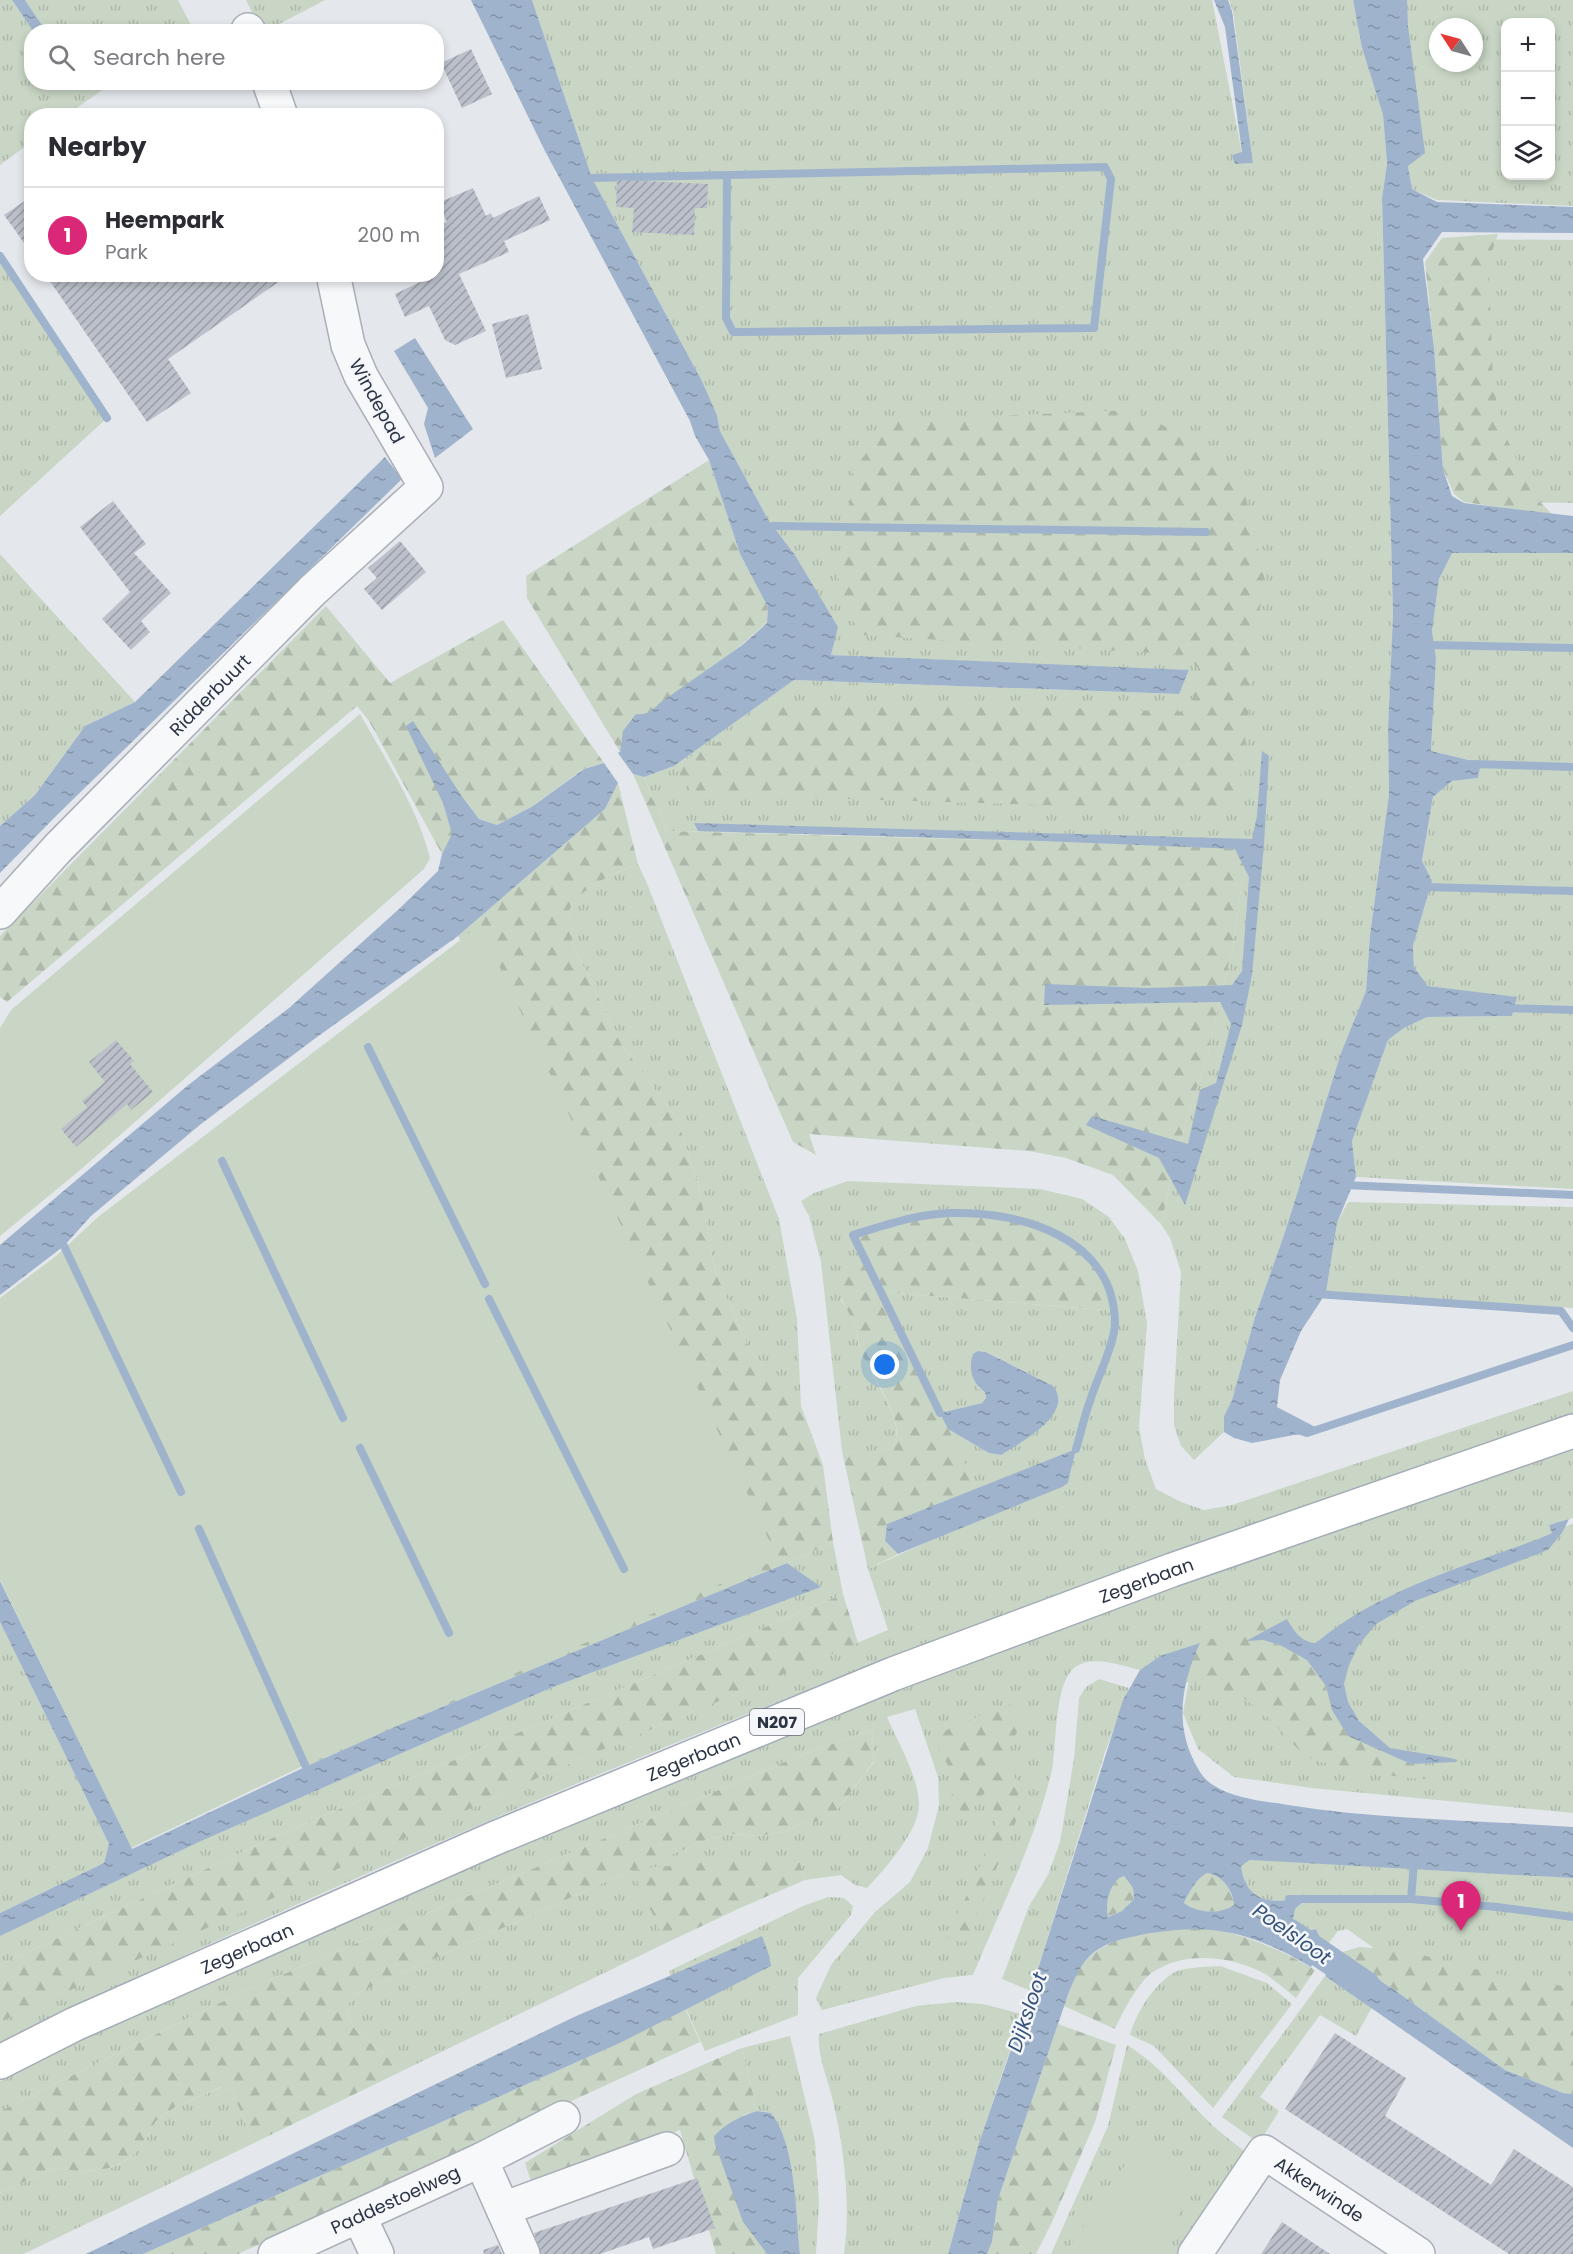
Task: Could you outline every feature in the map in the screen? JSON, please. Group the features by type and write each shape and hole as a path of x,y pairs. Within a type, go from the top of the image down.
{"main road":[{"name":"Zegerbaan","path":"0,2062 75,2024 493,1839 893,1674 1172,1570 1573,1431"}],"street":[{"path":"272,90 278,108"},
{"name":"Windepad","path":"335,282 348,345 361,376 426,487"},
{"name":"Ridderbuurt","path":"0,912 58,848 312,591 426,487"},
{"name":"Paddestoelweg","path":"275,2254 481,2160 563,2118"},
{"path":"503,2209 667,2149"},
{"name":"Akkerwinde","path":"1195,2254 1264,2152 1419,2254"},
{"name":"Paddestoelweg","path":"481,2160 523,2254"},
{"path":"359,2216 377,2254"}],"green space":[{"path":"0,0 12,0 28,24 24,24 24,90 102,90 77,108 24,108 24,147 0,165"},
{"path":"25,0 178,0 190,24 41,24"},
{"path":"246,0 325,0 279,24 258,24"},
{"path":"532,0 1212,0 1242,153 1232,155 1236,164 1253,163 1233,11 1229,0 1353,0 1362,48 1383,115 1387,163 1382,198 1393,614 1388,729 1389,794 1370,935 1366,991 1341,1053 1285,1232 1255,1317 1232,1400 1224,1416 1224,1432 1194,1460 1181,1446 1174,1425 1181,1272 1170,1238 1161,1224 1177,1152 1208,1052 1233,945 1245,850 885,836 667,831 644,777 674,766 794,680 1178,694 1189,671 831,655 837,627 795,555 769,521 720,431 717,415 702,381 592,178"},
{"path":"1407,0 1573,0 1573,206 1437,200 1412,189 1408,166"},
{"path":"1498,234 1489,270 1493,385 1503,430 1532,494 1553,515 1464,502 1454,494 1443,469 1425,262 1442,238"},
{"path":"1444,239 1573,240 1573,503 1511,502"},
{"path":"0,263 107,418 0,516"},
{"path":"1135,410 1215,454 1245,494 1264,574 1240,785 1229,811 693,794 674,766 789,704 847,701 1190,712 1198,668 1185,655 860,635 847,608 838,576 847,526 853,470 892,420"},
{"path":"709,460 740,554 768,607 767,622 620,752 527,598 526,576"},
{"path":"1451,553 1573,553 1573,1189 1356,1177 1352,1141 1388,1040 1404,1028 1426,1017 1512,1016 1517,998 1428,986 1414,967 1413,946 1432,881 1422,862 1433,797 1452,781 1478,778 1481,763 1431,751 1436,658 1432,631 1439,579"},
{"path":"0,554 135,702 85,726 35,795 0,826"},
{"path":"326,606 390,683 503,620 604,763 583,769 533,806 497,825 479,819 461,795 443,803 453,834 442,854 369,721 357,706 7,1002 0,997 0,936"},
{"path":"360,714 400,784 417,820 430,858 424,869 79,1171 0,1236 0,1028 11,1010"},
{"path":"633,774 644,777 667,831 1177,845 1245,850 1233,945 1208,1052 1177,1152 1161,1224 1113,1175 1066,1158 1029,1151 809,1134 816,1155 793,1142"},
{"path":"618,783 638,864 610,875 575,898 569,911 573,945 621,1044 678,1121 699,1187 716,1274 748,1346 766,1372 801,1406 823,1465 833,1542 307,1766 196,1517 607,1228 458,936 605,809"},
{"path":"638,864 779,1219 797,1319 801,1406 766,1372 748,1346 716,1274 699,1187 678,1121 621,1044 573,945 569,911 575,898 610,875"},
{"path":"480,925 778,1559 305,1765 131,1848 0,1580 0,1298 56,1256 98,1217"},
{"path":"848,1181 1040,1189 1082,1199 1109,1217 1125,1239 1138,1271 1147,1323 1139,1427 1145,1459 1156,1489 1181,1502 1204,1510 1232,1505 1573,1391 1573,1417 1372,1483 1172,1553 776,1702 580,1782 385,1866 192,1952 0,2042 0,2022 65,1991 573,1762 888,1630 868,1569 949,1532 1068,1483 1076,1449 977,1489 948,1429 989,1453 1001,1455 1043,1425 1053,1386 987,1352 978,1351 978,1388 985,1392 986,1398 982,1403 940,1413 883,1292 1106,1310 1114,1316 1110,1290 1080,1248 1029,1222 950,1213 912,1217 854,1235 866,1258 841,1300 855,1325 861,1351 889,1406 895,1423 896,1438 889,1448 872,1453 842,1451 821,1262 809,1216 801,1201 814,1193"},
{"path":"1348,1202 1573,1207 1573,1308 1326,1293 1337,1223"},
{"path":"950,1213 1013,1218 1030,1222 1064,1237 1092,1260 1103,1274 1111,1292 1115,1317 1106,1310 883,1292 977,1489 887,1524 885,1541 898,1554 868,1569 842,1451 872,1453 889,1448 896,1438 896,1423 890,1406 861,1352 855,1325 842,1300 841,1283 854,1265 866,1258 853,1235 912,1217"},
{"path":"1573,1445 1573,1518 1549,1525 1553,1530 1573,1524 1573,1813 1312,1788 1234,1777 1198,1749 1183,1713 1191,1669 1160,1656 1140,1670 1115,1663 1089,1662 1074,1668 1063,1687 1057,1715 1054,1759 1045,1797 1017,1874 973,1975 944,1978 822,2010 816,1998 831,1965 875,1912 910,1882 928,1848 939,1805 938,1777 915,1709 887,1717 916,1783 919,1805 917,1815 907,1838 867,1888 855,1885 841,1875 805,1880 800,1863 633,1870 666,1943 400,2072 386,2056 356,2030 346,2007 356,1994 632,1870 710,1839 732,1834 756,1836 785,1832 797,1825 821,1821 838,1809 874,1762 872,1730 806,1753 244,1991 0,2111 0,2081 135,2013 290,1940 938,1674 1206,1573"},
{"path":"833,1542 843,1594 281,1834 0,1965 0,1936 199,1842 553,1687 820,1587 787,1563"},
{"path":"843,1594 858,1643 573,1762 0,2022 0,1965 281,1834"},
{"path":"1275,1617 1280,1622 1248,1641 1263,1640 1280,1645 1307,1660 1326,1686 1328,1697 1348,1736 1415,1764 1426,1779 1399,1777 1316,1761 1300,1751 1262,1711 1242,1697 1211,1686 1186,1682 1189,1668 1200,1643"},
{"path":"0,1622 109,1844 104,1863 0,1913"},
{"path":"1099,1679 1129,1688 1105,1752 1031,1991 1002,1979 1029,1906 1048,1875 1060,1842 1074,1759 1079,1698 1086,1687"},
{"path":"1008,1703 1024,1717 1002,1764 1019,1782 1016,1821 965,1943 945,1937 973,1884 996,1823 989,1788 967,1813 949,1806 955,1780 933,1736"},
{"path":"872,1730 874,1761 838,1809 821,1821 797,1825 785,1832 756,1836 732,1834 710,1839 635,1869 777,1856 800,1863 805,1880 666,1943 632,1870 356,1994 346,2007 352,2024 360,2035 386,2056 400,2072 254,2143 231,2089 221,2087 175,2107 156,2121 145,2141 130,2158 110,2168 83,2172 54,2168 0,2193 0,2111 244,1991 806,1753"},
{"path":"1262,1857 1573,1878 1573,2089 1347,1929 1338,1931 1325,1948 1316,1929 1299,1933 1293,1920 1295,1909 1305,1901 1302,1899 1271,1901 1262,1898 1255,1894 1244,1878 1241,1866 1250,1860"},
{"path":"1207,1873 1213,1874 1226,1884 1234,1905 1209,1912 1184,1903 1197,1882"},
{"path":"1124,1876 1133,1888 1134,1899 1122,1911 1107,1917 1108,1899 1112,1887 1119,1878"},
{"path":"828,1897 844,1898 853,1906 851,1915 798,1978 798,2015 705,2051 669,1971 803,1906"},
{"path":"1210,1928 1264,1944 1315,1970 1296,1998 1267,1975 1240,1963 1195,1958 1166,1965 1153,1972 1142,1983 1131,1998 1115,2029 1064,2006 1081,1967 1106,1945 1158,1931"},
{"path":"1359,1947 1403,1950 1487,1972 1573,1988 1573,2094 1563,2093 1505,2070 1396,1991 1341,1955 1343,1952"},
{"path":"1220,1966 1267,1983 1292,2004 1213,2108 1154,2046 1130,2035 1136,2018 1146,2001 1166,1978 1182,1970"},
{"path":"1325,1976 1372,2007 1356,2036 1320,2015 1260,2097 1279,2111 1259,2143 1222,2117"},
{"path":"957,2002 983,2004 1022,2014 979,2143 948,2254 844,2254 847,2215 843,2155 832,2097 821,2058 819,2034 916,2006"},
{"path":"685,2008 700,2042 238,2254 143,2254 620,2043"},
{"path":"1058,2024 1116,2045 1095,2122 1036,2254 987,2254 992,2242 998,2199"},
{"path":"790,2036 815,2141 819,2203 816,2254 800,2254 796,2200 786,2142 771,2113 757,2111 742,2048"},
{"path":"1127,2045 1160,2071 1213,2125 1248,2154 1179,2254 1051,2254 1108,2126"},
{"path":"742,2048 757,2111 743,2115 743,2222 767,2254 716,2254 680,2130 532,2184 525,2163 636,2094"},
{"path":"222,2087 231,2089 254,2143 23,2254 0,2254 0,2193 54,2168 83,2172 111,2168 130,2158 145,2141 156,2121 175,2107"},
{"path":"1141,2141 1201,2182 1151,2254 1065,2254"}],"water":[{"path":"12,0 25,0 41,24 28,24"},
{"path":"471,0 532,0 592,178 702,381 717,415 720,431 769,521 795,555 838,627 831,655 1189,670 1179,694 794,680 674,766 644,777 633,774 618,753 623,731 636,714 650,711 741,646 767,623 768,607 740,554 709,460 695,436 690,421 545,151"},
{"path":"1214,0 1228,0 1232,11 1253,163 1235,164 1232,155 1242,152 1225,27"},
{"path":"1353,0 1407,0 1408,26 1425,153 1408,166 1412,189 1437,202 1573,207 1573,233 1442,232 1423,259 1434,348 1443,469 1452,496 1464,503 1573,516 1573,553 1452,553 1439,579 1432,631 1436,658 1431,751 1481,763 1478,778 1452,781 1433,797 1422,861 1432,881 1413,946 1414,967 1428,986 1517,997 1512,1016 1427,1017 1404,1028 1388,1040 1352,1141 1356,1177 1337,1223 1326,1293 1301,1331 1280,1380 1277,1407 1321,1430 1252,1443 1234,1438 1224,1432 1224,1416 1232,1400 1255,1317 1285,1232 1341,1053 1366,991 1370,935 1389,794 1388,729 1393,614 1382,198 1387,163 1383,115 1362,48"},
{"path":"415,338 473,429 435,458 424,424 428,408 394,351"},
{"path":"385,457 402,479 0,873 0,826 35,795 85,726 135,702"},
{"path":"413,721 479,819 497,825 533,806 584,769 604,763 618,783 605,809 458,936 201,1124 91,1216 64,1246 0,1295 0,1245 187,1086 289,1008 438,871 442,854 452,834 443,803 406,726"},
{"path":"1262,751 1269,756 1264,845 1252,975 1242,1025 1185,1205 1159,1158 1086,1125 1092,1116 1188,1144 1200,1090 1216,1083 1231,1024 1220,1002 1044,1005 1045,984 1148,988 1232,985 1242,971 1249,877 1235,849 698,831 694,823 1252,839 1257,816"},
{"path":"978,1351 986,1352 1053,1386 1058,1396 1057,1407 1043,1426 1001,1455 989,1453 948,1429 940,1413 982,1403 986,1398 985,1392 977,1385 971,1371 973,1354"},
{"path":"1076,1449 1068,1483 1062,1487 898,1554 885,1541 887,1524"},
{"path":"1569,1519 1562,1533 1548,1550 1415,1601 1376,1624 1358,1646 1349,1665 1344,1684 1348,1702 1359,1721 1390,1748 1458,1760 1456,1762 1411,1764 1348,1736 1332,1710 1326,1686 1307,1660 1280,1645 1263,1640 1246,1641 1287,1619 1302,1638 1316,1643 1366,1608 1394,1594 1454,1569 1541,1538 1552,1533 1549,1525"},
{"path":"787,1563 821,1587 553,1687 199,1842 0,1936 0,1913 104,1863 109,1844 0,1622 0,1581 132,1849 399,1725"},
{"name":"Dijksloot","path":"1200,1643 1189,1671 1183,1700 1184,1728 1187,1743 1198,1769 1209,1783 1221,1790 1259,1801 1359,1814 1573,1827 1573,1878 1250,1860 1241,1866 1244,1879 1257,1895 1275,1901 1309,1897 1295,1909 1293,1920 1299,1933 1316,1929 1325,1948 1311,1967 1270,1945 1231,1933 1212,1930 1191,1929 1145,1934 1118,1940 1099,1949 1082,1966 1069,1992 998,2199 992,2242 987,2254 948,2254 979,2143 1031,1991 1123,1700 1140,1670 1160,1656","holes":["1207,1873 1226,1884 1234,1905 1209,1912 1184,1903 1197,1882","1124,1876 1133,1888 1134,1899 1122,1911 1108,1917 1107,1906 1112,1887 1119,1878"]},
{"path":"762,1936 771,1966 620,2043 143,2254 86,2254 574,2017"},
{"path":"1341,1955 1396,1991 1505,2070 1563,2093 1573,2094 1573,2148 1325,1976"},
{"path":"757,2111 771,2113 786,2142 796,2200 800,2254 767,2254 743,2222 715,2144 714,2136 724,2127"}],"building":[{"path":"471,49 492,94 462,108 444,69 444,62"},
{"path":"617,180 708,184 707,208 695,208 694,235 632,232 634,208 616,207"},
{"path":"473,188 486,216 491,213 493,218 539,196 550,220 504,241 509,252 459,274 486,331 455,345 445,340 429,306 405,317 395,294 420,282 444,282 444,223 447,222 444,216 444,200"},
{"path":"24,201 24,243 4,215"},
{"path":"51,282 279,282 168,359 191,393 147,422"},
{"path":"528,314 542,369 506,378 492,324"},
{"path":"113,501 146,544 134,553 171,593 141,621 150,632 131,650 102,619 130,592 80,527"},
{"path":"400,541 426,572 382,610 364,589 377,578 368,568"},
{"path":"116,1040 134,1061 130,1064 153,1092 131,1110 127,1104 76,1147 61,1129 87,1107 82,1101 105,1082 89,1062"},
{"path":"1335,2033 1406,2078 1385,2116 1491,2185 1514,2149 1573,2187 1573,2254 1509,2254 1285,2109"},
{"path":"697,2178 715,2228 653,2249 649,2237 600,2254 541,2254 534,2233"},
{"path":"1282,2222 1330,2254 1261,2254"},
{"path":"498,2245 502,2254 484,2254 483,2250"}],"waterway":[{"path":"592,178 1105,167 1111,179 1094,328 733,332 726,318 727,175"},
{"path":"0,256 107,418"},
{"path":"773,526 1206,532"},
{"path":"1429,645 1573,648"},
{"path":"1472,764 1573,767"},
{"path":"1427,887 1573,891"},
{"path":"1504,1008 1573,1010"},
{"path":"368,1047 485,1284"},
{"path":"222,1161 343,1418"},
{"path":"1343,1185 1573,1195"},
{"path":"940,1413 853,1235 913,1218 938,1214 1006,1217 1059,1235 1081,1250 1099,1270 1111,1294 1114,1331 1076,1449"},
{"path":"64,1246 181,1492"},
{"path":"1316,1294 1561,1311 1573,1328"},
{"path":"489,1299 624,1569"},
{"path":"1297,1430 1307,1433 1573,1345"},
{"path":"360,1448 449,1633"},
{"path":"199,1529 305,1765"},
{"path":"1411,1899 1414,1863"},
{"path":"1289,1899 1411,1899 1573,1917"},
{"name":"Poelsloot","path":"1290,1933 1366,1985"}],"place":[{"name":"Heempark","path":"1461,1931"}]}
